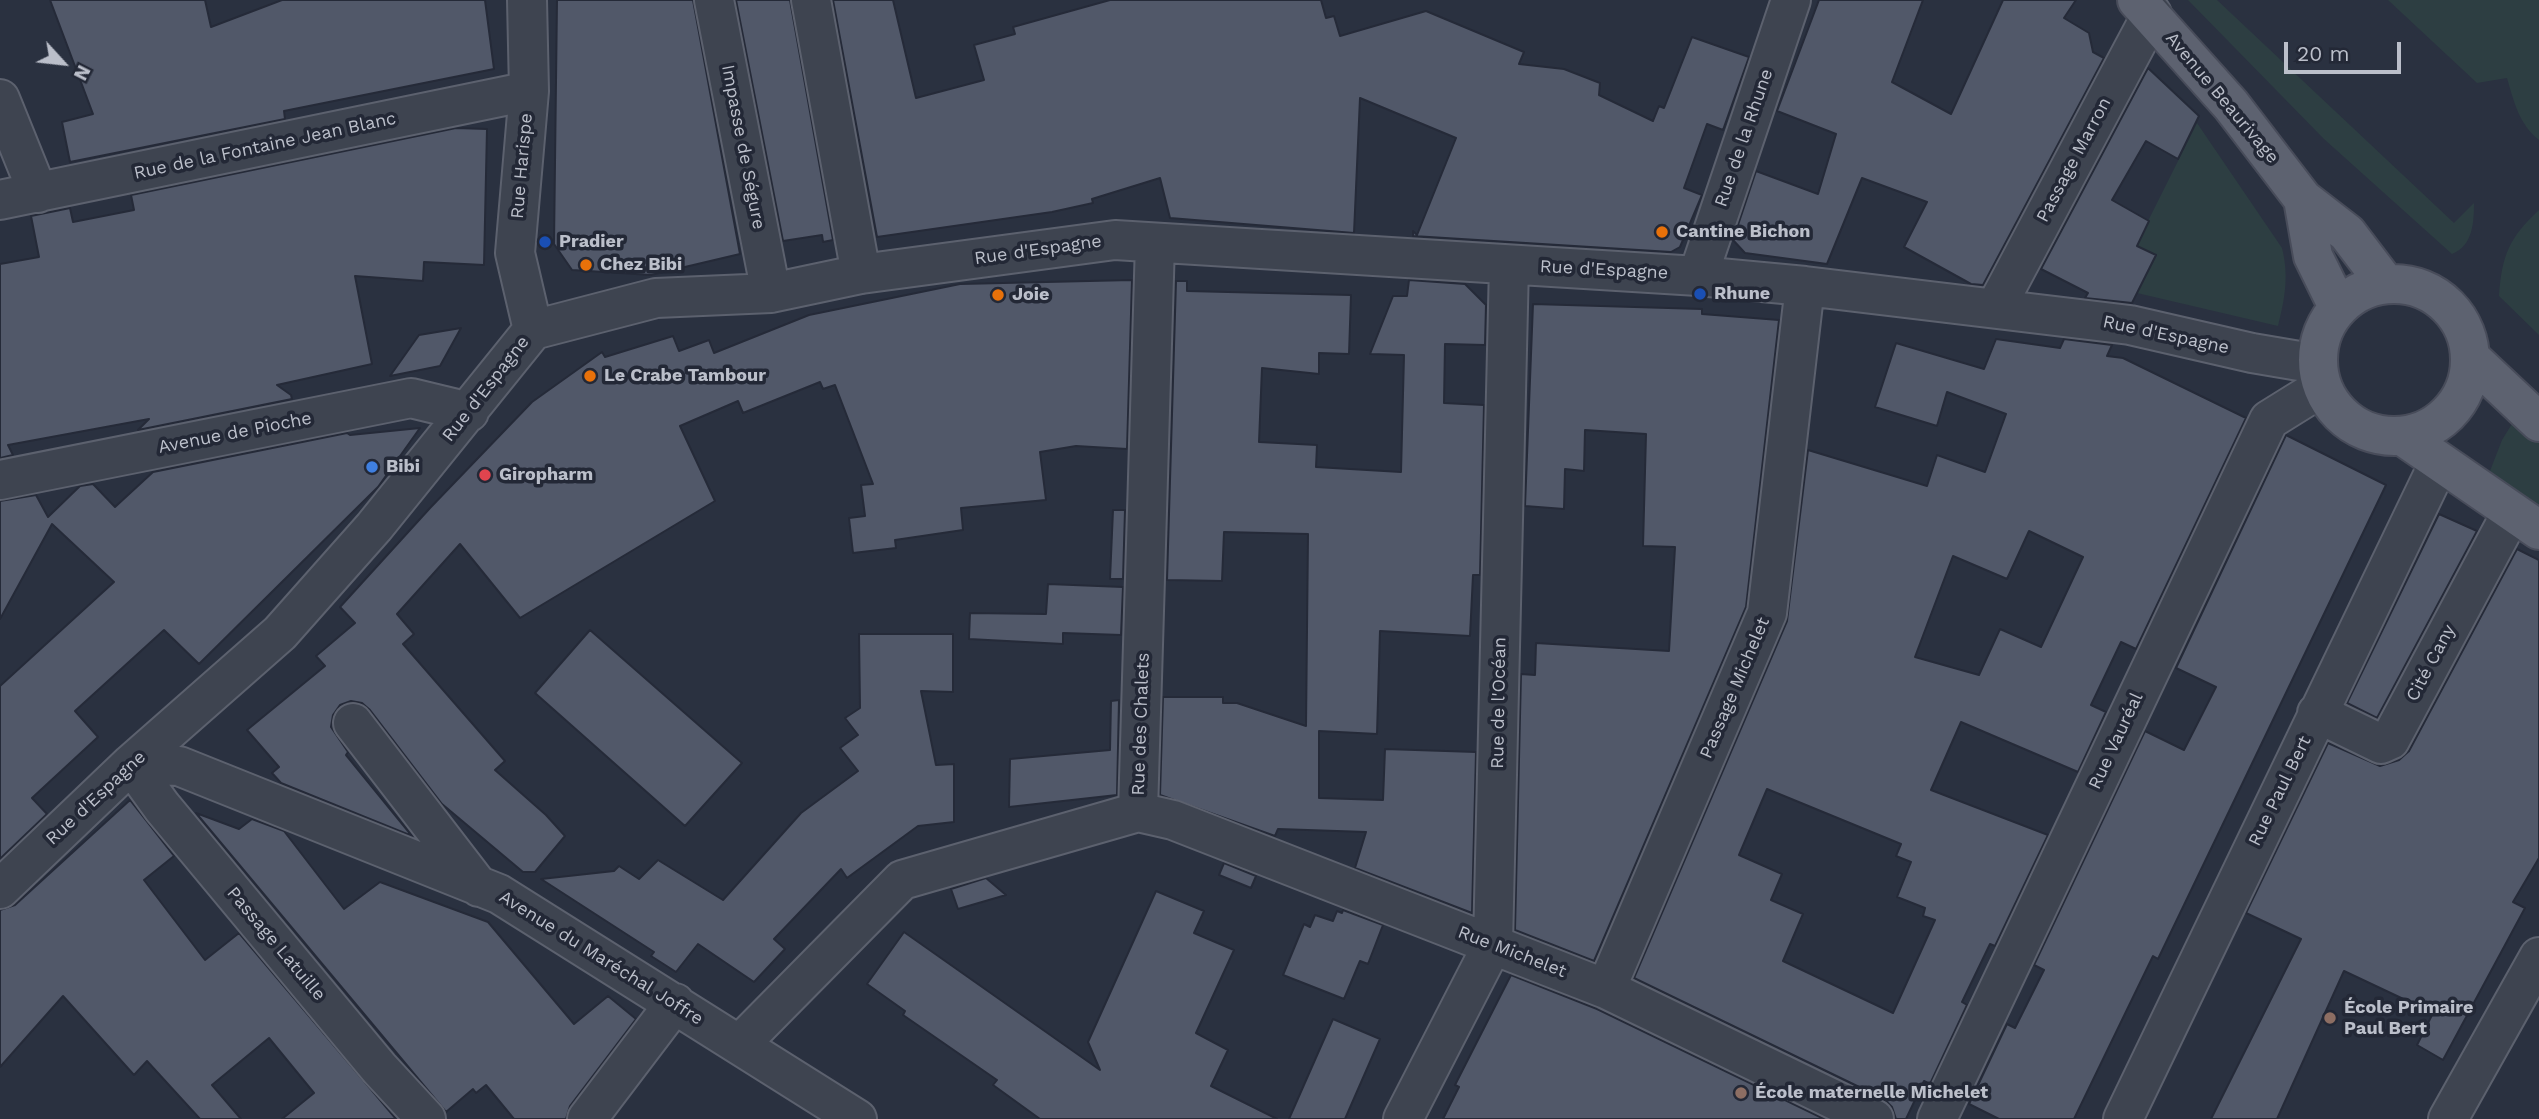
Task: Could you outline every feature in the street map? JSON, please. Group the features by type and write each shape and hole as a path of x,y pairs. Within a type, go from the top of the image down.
{"main road":[{"name":"Avenue Beaurivage","path":"2145,7 2231,104 2303,199 2347,233 2385,283"},
{"name":"Avenue Beaurivage","path":"2303,199 2313,256 2338,307"},
{"path":"2385,283 2419,286 2442,299 2465,329 2472,359 2465,390 2450,413 2431,428 2404,437 2376,435 2350,424 2336,411 2319,375 2320,337 2338,307 2359,291 2385,283"},
{"path":"2472,359 2539,422"},
{"path":"2404,437 2525,522"}],"street":[{"name":"Rue Harispe","path":"527,0 529,91 515,253 533,330"},
{"name":"Impasse de Ségure","path":"714,0 771,293"},
{"path":"811,0 861,274"},
{"name":"Rue de la Rhune","path":"1698,276 1791,0"},
{"name":"Passage Marron","path":"1996,307 2145,7"},
{"name":"Rue de la Fontaine Jean Blanc","path":"0,200 529,91"},
{"path":"0,99 38,193"},
{"name":"Rue d'Espagne","path":"0,889 131,764 280,634 374,527 533,330 656,298 771,293 861,274 1115,240 1698,276 1996,307 2130,325 2252,353 2319,375"},
{"name":"Rue des Chalets","path":"740,1044 902,880 1138,812 1155,243"},
{"name":"Rue de l'Océan","path":"1403,1119 1493,944 1509,265"},
{"name":"Passage Michelet","path":"1606,989 1767,613 1805,286"},
{"name":"Rue Vauréal","path":"1937,1119 2269,420 2319,375"},
{"name":"Avenue de Pioche","path":"0,481 411,398 469,412"},
{"name":"Rue Paul Bert","path":"2123,1119 2439,463"},
{"name":"Cité Cany","path":"2317,713 2381,744 2390,740 2525,522"},
{"path":"353,723 479,887"},
{"name":"Avenue du Maréchal Joffre","path":"131,764 178,766 499,894 858,1119"},
{"name":"Passage Latuille","path":"131,764 162,807 379,1068 426,1119"},
{"name":"Rue Michelet","path":"1138,812 1173,820 1606,989 1874,1119"},
{"path":"2451,1118 2539,957"},
{"path":"587,1119 675,1003"}],"shaded area":[{"path":"2188,0 2217,0 2454,223 2474,203 2473,225 2464,245 2452,254 2324,139"},
{"path":"2388,0 2539,0 2539,140 2522,120 2507,78 2477,83"},
{"path":"2197,123 2282,248 2285,287 2278,326 2137,293 2157,255 2135,247"},
{"path":"2539,210 2539,335 2499,296 2502,269 2509,248 2521,229"},
{"path":"2515,419 2539,435 2539,515 2497,482 2490,471 2502,440"}],"building":[{"path":"50,0 205,0 211,27 282,0 485,0 494,69 284,111 285,119 70,162 62,122 93,114"},
{"path":"557,0 693,0 740,254 651,275 572,270 554,244"},
{"path":"736,0 790,0 833,240 823,242 822,235 783,241"},
{"path":"833,0 893,0 916,98 984,80 974,45 1015,34 1013,27 1110,0 1321,0 1326,18 1334,16 1340,36 1426,11 1524,52 1519,64 1564,69 1600,83 1599,95 1653,121 1659,106 1664,108 1692,37 1749,57 1723,130 1707,124 1684,188 1702,195 1680,247 1671,252 1413,236 1413,231 1417,235 1456,138 1360,98 1354,233 1170,218 1160,178 1092,199 1093,203 1052,212 877,237"},
{"path":"1819,0 1923,0 1892,82 1951,114 2003,0 2076,0 2064,18 2089,33 2093,52 2104,58 1983,285 1971,284 1904,247 1927,202 1862,178 1827,264 1745,253 1733,240 1756,171 1818,194 1836,134 1777,111"},
{"path":"2148,68 2199,116 2178,159 2146,141 2112,200 2149,221 2137,246 2156,255 2132,303 2085,298 2088,293 2041,269"},
{"path":"456,128 487,129 484,265 424,262 423,281 355,276 372,364 277,385 291,395 292,399 138,430 149,419 8,445 13,455 0,458 0,264 39,257 31,216 70,208 73,222 134,210 131,195"},
{"path":"1132,280 1127,449 1076,446 1040,452 1046,500 961,508 963,530 895,540 896,548 853,553 849,518 865,516 861,485 873,484 835,385 823,389 820,382 743,413 738,401 680,426 715,501 520,618 460,544 397,614 414,634 403,644 505,761 495,770 546,815 565,836 535,872 523,872 442,804 362,703 351,701 340,705 333,715 331,727 348,752 346,755 412,836 281,783 272,773 279,767 247,730 325,666 316,656 355,623 340,607 430,508 532,402 602,352 605,357 673,336 679,351 709,340 714,353 809,315 960,284"},
{"path":"1409,280 1465,284 1486,305 1485,345 1445,344 1444,403 1484,405 1480,575 1473,575 1470,636 1380,631 1377,734 1319,731 1319,798 1383,800 1385,749 1476,752 1472,913 1355,868 1366,832 1278,829 1275,836 1160,795 1163,697 1223,697 1223,703 1237,703 1306,726 1308,534 1224,532 1222,581 1167,580 1176,281 1187,281 1187,291 1351,295 1349,354 1319,353 1319,374 1262,368 1259,442 1317,445 1316,467 1401,472 1404,355 1370,354 1393,296 1407,296"},
{"path":"1533,304 1702,309 1702,314 1779,320 1746,607 1594,961 1515,930 1521,674 1535,675 1536,643 1669,651 1675,547 1643,546 1646,434 1585,430 1584,471 1565,469 1564,509 1525,506"},
{"path":"461,328 440,366 390,376 419,335"},
{"path":"1996,339 2060,348 2064,339 2112,345 2107,356 2123,358 2246,418 2136,649 2121,642 2091,705 2106,712 2078,772 1961,722 1931,790 2048,835 1995,946 1990,944 1962,1002 1967,1005 1930,1084 1924,1081 1906,1119 1896,1119 1892,1107 1884,1099 1634,978 1787,621 1808,450 1927,486 1937,455 1985,472 2006,414 1947,392 1937,426 1875,407 1896,343 1984,369","holes":["2029,531 2083,557 2041,647 2000,629 1979,675 1915,657 1953,556 2007,579","1767,789 1901,844 1896,856 1911,862 1897,897 1925,908 1923,916 1935,920 1893,1013 1783,961 1803,914 1771,900 1782,874 1739,855"]},
{"path":"420,428 378,487 199,664 164,630 75,711 98,737 32,798 47,814 0,859 0,686 114,582 52,524 0,619 0,501 36,495 48,517 80,486 93,484 115,507 153,472 347,433 350,435"},
{"path":"2286,435 2386,485 2158,959 2153,956 2074,1119 1999,1119 1969,1104 2007,1024 2015,1028 2044,970 2034,965 2145,731 2184,750 2216,687 2176,668"},
{"path":"1113,510 1125,510 1123,579 1110,579"},
{"path":"2439,514 2477,531 2377,718 2347,703"},
{"path":"2517,549 2539,560 2539,858 2513,902 2525,908 2443,1060 2417,1045 2433,1013 2344,971 2277,1119 2211,1119 2301,939 2246,913 2328,743 2380,766 2399,760 2409,751"},
{"path":"1048,584 1123,587 1121,635 1063,633 1063,644 969,639 970,613 1046,614"},
{"path":"590,630 742,763 685,826 535,693"},
{"path":"859,634 953,634 953,692 921,691 936,765 954,764 954,822 918,826 847,878 841,869 774,939 785,949 754,982 698,944 676,972 651,956 654,952 541,879 614,871 619,866 639,879 658,860 723,900 801,813 858,771 840,748 858,735 845,718 860,708"},
{"path":"1119,700 1117,795 1009,807 1010,759 1110,750 1111,701"},
{"path":"130,800 174,856 144,880 205,960 239,933 396,1119 282,1119 314,1093 269,1038 212,1085 241,1119 200,1119 147,1061 134,1075 63,996 0,1067 0,910 15,905"},
{"path":"196,813 239,829 252,819 284,831 344,909 380,882 488,922 574,1024 608,996 636,1019 570,1106 566,1119 514,1119 486,1085 476,1093 473,1089 446,1112"},
{"path":"1224,863 1256,876 1251,888 1219,875"},
{"path":"986,878 1006,895 958,909 951,889"},
{"path":"1156,891 1204,911 1194,933 1234,950 1196,1033 1228,1050 1211,1086 1277,1119 1040,1119 993,1085 997,1080 903,1015 905,1011 867,984 904,932 1100,1070 1088,1042"},
{"path":"1343,910 1383,925 1368,964 1360,961 1344,999 1283,975 1304,924 1310,927 1315,915 1333,921 1337,911 1342,913"},
{"path":"1511,975 1597,1009 1824,1119 1443,1119 1459,1087 1455,1085"},
{"path":"1333,1019 1380,1039 1345,1119 1289,1119"}],"place":[{"name":"Cantine Bichon","path":"1662,232"},
{"name":"Pradier","path":"545,242"},
{"name":"Chez Bibi","path":"586,265"},
{"name":"Rhune","path":"1700,294"},
{"name":"Joie","path":"998,295"},
{"name":"Le Crabe Tambour","path":"590,376"},
{"name":"Bibi","path":"372,467"},
{"name":"Giropharm","path":"485,475"},
{"name":"École Primaire Paul Bert","path":"2330,1018"},
{"name":"École maternelle Michelet","path":"1741,1093"}]}
